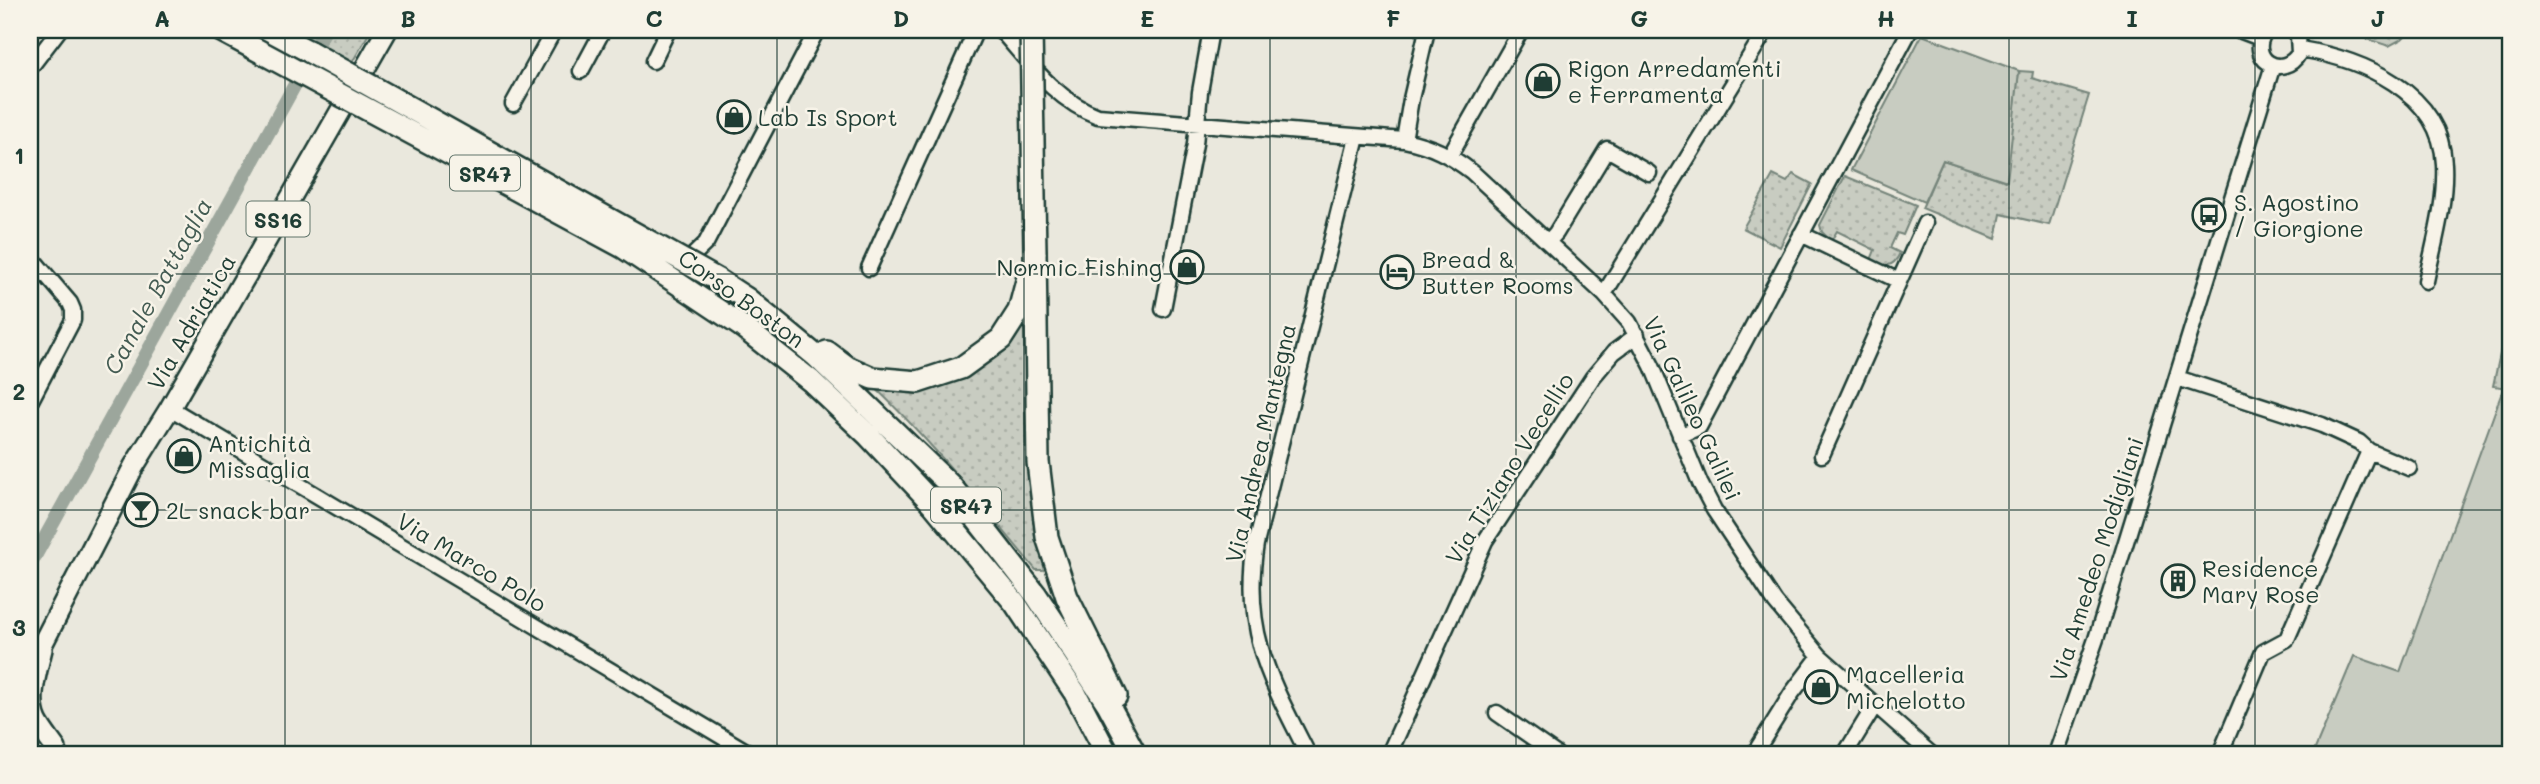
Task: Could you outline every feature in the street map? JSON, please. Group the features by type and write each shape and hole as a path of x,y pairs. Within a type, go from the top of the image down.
{"highway":[{"name":"Corso Boston","path":"220,30 623,247 743,327 811,381 869,436 933,504 1015,603 1075,694 1107,754"},
{"name":"Corso Boston","path":"267,30 718,280 747,299 816,356 950,485 1036,595 1108,704 1135,754"},
{"name":"SR47","path":"1031,30 1038,462 1047,537 1067,597 1145,754"},
{"name":"SR47","path":"747,299 790,322 847,367 872,378 918,383 961,368 1001,339 1019,311 1035,251"}],"main road":[{"name":"Via Adriatica","path":"30,662 134,466 387,30"},
{"name":"Via Adriatica","path":"44,640 35,678 34,712 37,722 57,752"},
{"name":"SS16","path":"30,733 43,738 57,752"}],"street":[{"path":"30,68 58,30"},
{"path":"513,104 554,30"},
{"path":"581,71 603,30"},
{"path":"653,61 668,30"},
{"path":"679,268 706,243 817,30"},
{"path":"869,268 975,30"},
{"name":"Via Galileo Galilei","path":"998,30 1048,85 1081,109 1098,116 1122,120 1404,140 1429,145 1450,155 1548,242 1627,319 1637,335 1714,510 1775,602 1820,656 1931,754"},
{"path":"1163,309 1195,144 1211,30"},
{"path":"1404,140 1427,30"},
{"path":"1450,155 1521,30"},
{"path":"1604,294 1766,30"},
{"path":"1680,436 1699,427 1910,30"},
{"path":"2239,30 2263,34 2260,52 2273,65 2280,66 2291,63 2300,49 2298,36 2293,30"},
{"path":"2300,49 2377,73 2396,83 2427,116 2438,135 2444,161 2444,189 2426,281"},
{"name":"Via Amedeo Modigliani","path":"2056,754 2096,639 2273,65"},
{"name":"Via Andrea Mantegna","path":"1308,754 1259,648 1252,593 1253,567 1256,544 1357,137"},
{"path":"1548,242 1607,149 1649,173"},
{"path":"1822,455 1925,223"},
{"path":"1801,234 1899,281"},
{"path":"30,256 73,310 73,320 30,402"},
{"name":"Via Tiziano Vecellio","path":"1389,754 1485,541 1593,377 1614,352 1637,335"},
{"path":"2177,378 2322,425 2359,442 2369,451 2409,468"},
{"name":"Via Marco Polo","path":"170,408 751,754"},
{"path":"2220,754 2263,652 2287,639 2369,451"},
{"path":"1754,754 1792,693 1820,656"},
{"path":"1845,754 1875,705"},
{"path":"1497,713 1556,754"}],"shaded area":[{"path":"275,30 371,30 350,66"},
{"path":"2362,30 2411,30 2389,46 2367,39"},
{"path":"1922,35 2019,71 2007,181 1943,160 1924,202 1851,170"},
{"path":"2019,71 2033,72 2032,78 2089,95 2049,225 2001,214 1996,239 1922,208 1943,160 2006,181"},
{"path":"1793,174 1812,184 1780,247 1743,228 1773,175 1787,182"},
{"path":"1845,176 1916,205 1903,235 1897,233 1890,248 1900,253 1891,264 1884,265 1871,260 1875,250 1837,231 1831,241 1822,232 1820,225"},
{"path":"1035,256 1050,566 1043,570 1036,570 934,449 868,381 892,386 1002,340"},
{"path":"2510,308 2510,388 2493,386"},
{"path":"2502,392 2510,393 2510,754 2313,754 2354,656 2400,672"}],"waterway":[{"name":"Canale Battaglia","path":"30,565 325,30"}],"place":[{"name":"Rigon Arredamenti e Ferramenta","path":"1543,81"},
{"name":"Lab Is Sport","path":"734,117"},
{"name":"S. Agostino / Giorgione","path":"2209,215"},
{"name":"Normic Fishing","path":"1187,267"},
{"name":"Bread & Butter Rooms","path":"1397,272"},
{"name":"Antichità Missaglia","path":"184,456"},
{"name":"2L snack bar","path":"141,510"},
{"name":"Residence Mary Rose","path":"2178,581"},
{"name":"Macelleria Michelotto","path":"1821,687"}]}
